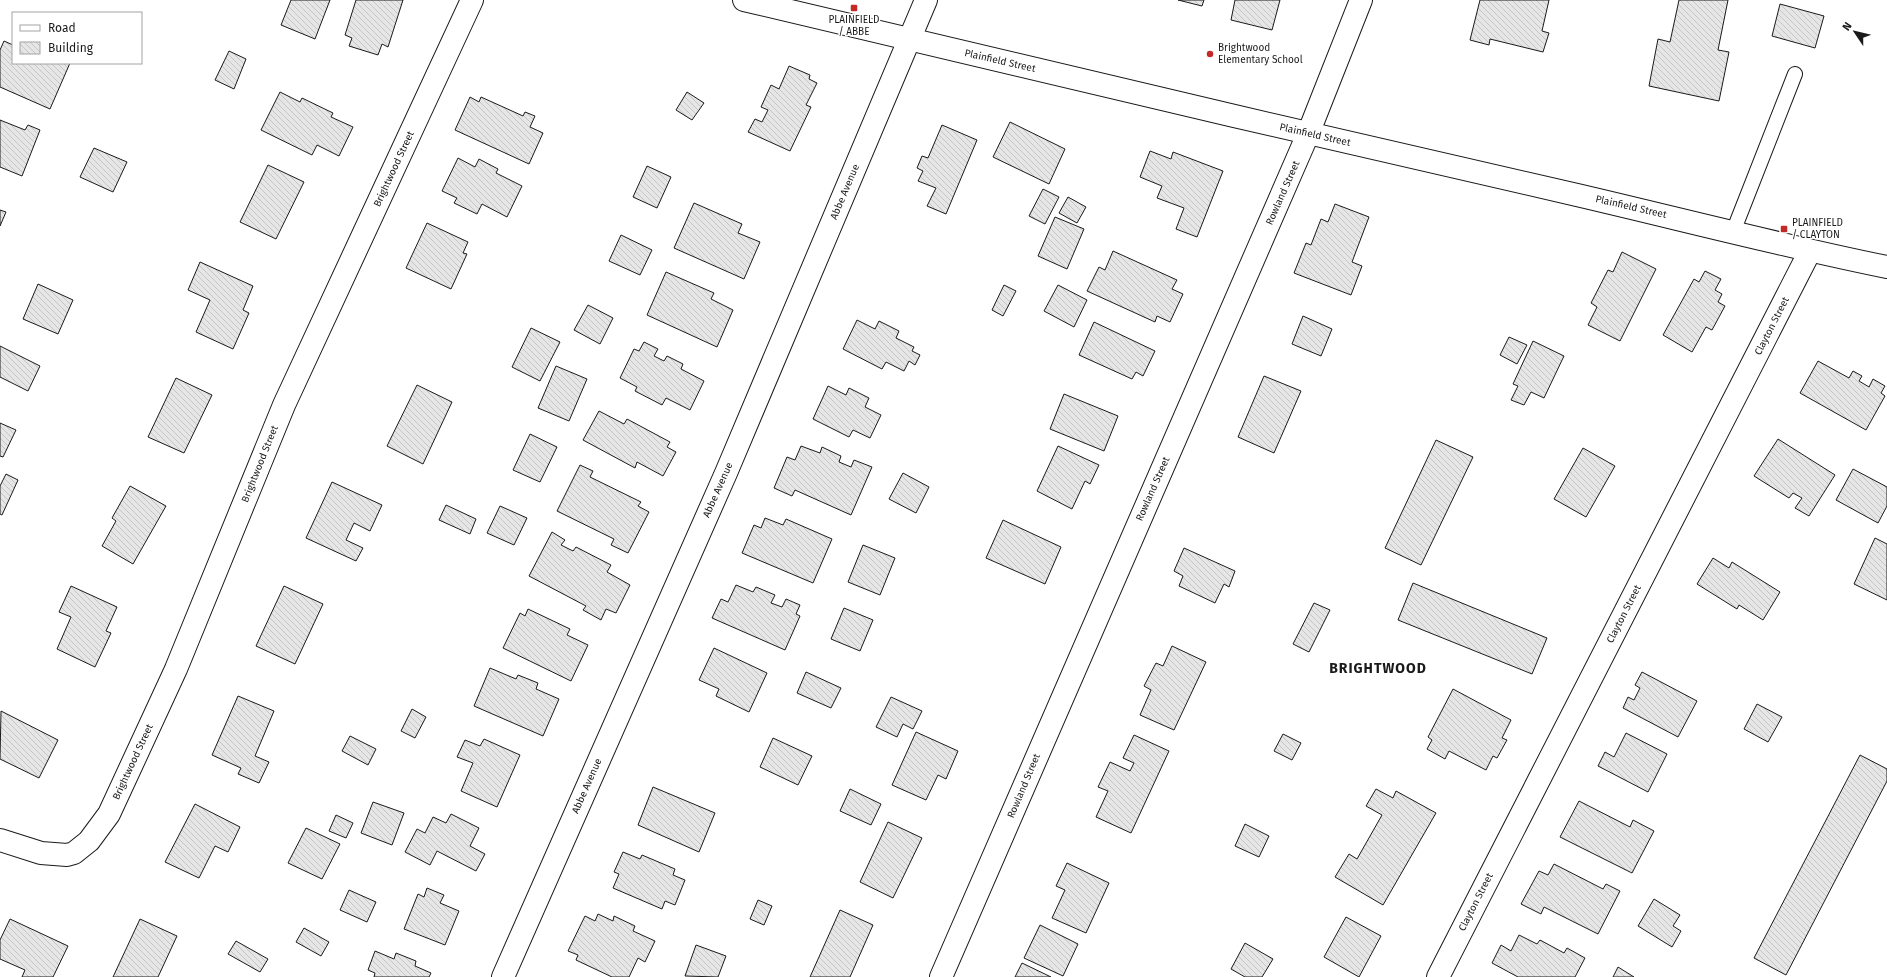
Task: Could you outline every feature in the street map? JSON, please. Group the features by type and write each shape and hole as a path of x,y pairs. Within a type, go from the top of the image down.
{"street":[{"name":"Brightwood Street","path":"0,840 41,853 66,855 74,853 89,842 109,814 176,669 284,405 472,0"},
{"name":"Plainfield Street","path":"744,0 1308,134 1810,251 1887,267"},
{"name":"Abbe Avenue","path":"503,977 726,473 926,0"},
{"name":"Rowland Street","path":"941,977 1308,134 1361,0"},
{"name":"Clayton Street","path":"1438,977 1810,251"}],"lane":[{"path":"1733,232 1795,74"}],"building":[{"path":"291,0 330,0 315,39 281,25"},
{"path":"356,0 403,0 388,47 382,44 378,55 349,46 352,38 345,35"},
{"path":"1178,0 1204,0 1202,6"},
{"path":"1235,0 1280,0 1272,30 1231,20"},
{"path":"1480,0 1549,0 1542,31 1549,33 1543,52 1490,39 1489,45 1470,40"},
{"path":"1679,0 1728,0 1718,50 1729,52 1719,101 1649,86 1658,39 1670,42"},
{"path":"1780,4 1824,16 1815,48 1772,36"},
{"path":"4,41 12,45 12,64 70,64 50,109 0,87 0,50"},
{"path":"229,51 246,59 234,89 215,80"},
{"path":"789,66 810,75 809,79 817,83 806,105 811,107 790,151 748,132 755,119 762,122 768,110 761,107 771,85 779,89"},
{"path":"280,92 300,102 302,98 333,113 331,117 353,127 339,156 317,145 312,155 261,130"},
{"path":"687,92 704,103 692,120 676,110"},
{"path":"470,97 479,102 481,97 523,116 525,112 535,116 530,127 543,133 529,164 455,130"},
{"path":"0,120 25,130 28,125 40,130 22,176 0,167"},
{"path":"1010,122 1065,149 1049,184 993,157"},
{"path":"942,125 977,140 946,214 927,206 936,188 918,181 923,171 917,168 922,156 928,158"},
{"path":"94,148 127,162 113,192 80,177"},
{"path":"1150,151 1171,159 1173,152 1223,171 1197,237 1176,229 1184,208 1157,198 1162,186 1140,177"},
{"path":"458,158 475,167 479,159 498,169 496,173 522,186 507,217 482,204 477,214 454,203 457,198 442,191"},
{"path":"268,165 304,182 276,239 240,222"},
{"path":"647,166 671,177 657,208 633,197"},
{"path":"1043,189 1059,197 1045,224 1029,216"},
{"path":"1068,197 1086,207 1077,223 1059,213"},
{"path":"694,203 742,224 738,233 760,242 744,279 674,248"},
{"path":"1335,204 1369,217 1352,262 1362,266 1351,295 1294,273 1306,243 1311,245 1321,219 1328,222"},
{"path":"0,210 6,212 0,226"},
{"path":"1055,217 1084,229 1067,269 1038,256"},
{"path":"427,223 468,242 463,253 467,254 451,289 406,268"},
{"path":"621,235 652,250 640,275 609,261"},
{"path":"1113,251 1177,280 1172,289 1183,294 1170,322 1157,316 1155,322 1087,291 1099,267 1105,270"},
{"path":"1622,252 1656,269 1620,341 1588,325 1597,307 1591,303 1608,270 1613,272"},
{"path":"200,262 253,286 243,310 249,313 233,349 196,332 210,300 188,290"},
{"path":"1705,271 1721,279 1715,290 1722,294 1718,302 1725,306 1712,330 1706,327 1692,352 1663,335 1694,279 1699,282"},
{"path":"666,272 714,293 711,299 733,310 717,347 647,315"},
{"path":"38,284 73,300 58,334 23,319"},
{"path":"1004,285 1016,291 1003,316 992,310"},
{"path":"1058,285 1087,300 1074,327 1044,311"},
{"path":"588,305 613,318 600,344 574,330"},
{"path":"1303,316 1332,329 1321,356 1292,344"},
{"path":"857,320 875,329 879,321 899,331 896,338 914,347 912,351 920,355 915,365 909,361 904,371 886,362 882,369 843,349"},
{"path":"1094,322 1155,351 1143,376 1136,372 1132,379 1079,355"},
{"path":"531,328 560,342 540,381 512,367"},
{"path":"1509,337 1527,345 1517,364 1500,355"},
{"path":"1533,341 1564,356 1544,398 1531,392 1524,405 1511,400 1518,386 1513,384"},
{"path":"644,342 658,349 654,356 664,361 667,356 683,364 681,369 704,381 690,410 666,398 662,405 635,391 637,387 620,378 634,349 639,351"},
{"path":"0,346 40,366 28,391 0,377"},
{"path":"1818,361 1849,378 1853,371 1862,376 1859,381 1869,387 1873,379 1885,386 1881,393 1885,396 1866,430 1800,393"},
{"path":"556,366 587,379 569,421 538,408"},
{"path":"1264,376 1301,391 1274,453 1238,437"},
{"path":"176,378 212,395 184,453 148,437"},
{"path":"417,385 452,402 423,464 387,446"},
{"path":"828,386 846,395 849,388 869,398 865,407 881,415 870,438 853,430 849,437 813,419"},
{"path":"1064,394 1118,416 1104,451 1050,429"},
{"path":"599,411 624,424 627,419 670,442 667,447 676,452 663,476 637,462 635,468 583,440"},
{"path":"0,423 16,430 3,457 0,456"},
{"path":"530,434 557,447 540,482 513,470"},
{"path":"1778,439 1835,475 1809,516 1795,508 1802,498 1793,493 1789,498 1754,476"},
{"path":"1436,440 1473,457 1421,565 1385,548"},
{"path":"801,446 820,453 822,447 841,456 839,462 851,467 854,460 872,467 851,515 795,490 792,496 774,488 787,457 795,460"},
{"path":"1058,446 1099,465 1090,484 1085,481 1072,509 1037,491"},
{"path":"1583,448 1615,466 1586,517 1554,499"},
{"path":"580,465 593,471 590,477 641,502 638,506 649,512 628,553 611,545 614,539 557,511"},
{"path":"1853,469 1887,487 1887,506 1878,523 1836,500"},
{"path":"903,473 929,487 916,513 889,499"},
{"path":"6,474 18,480 2,515 0,514 0,486"},
{"path":"332,482 382,505 370,531 354,523 346,540 363,548 356,561 306,538"},
{"path":"130,486 166,506 133,564 102,546 116,521 112,518"},
{"path":"446,505 476,519 470,534 439,520"},
{"path":"500,506 527,518 514,545 487,533"},
{"path":"765,518 783,525 786,519 832,539 813,583 742,553 754,525 761,528"},
{"path":"1003,520 1061,547 1045,584 986,558"},
{"path":"552,532 565,540 561,545 573,551 576,547 611,565 607,572 630,585 616,613 606,609 601,620 583,610 586,606 529,576"},
{"path":"1875,538 1887,544 1887,600 1854,584"},
{"path":"863,545 895,558 880,595 848,582"},
{"path":"1184,548 1235,571 1229,587 1224,584 1215,603 1179,586 1183,576 1174,571"},
{"path":"1713,558 1729,568 1732,562 1780,592 1763,620 1739,605 1737,609 1697,584"},
{"path":"1413,583 1547,638 1532,674 1398,620"},
{"path":"736,585 753,592 756,587 775,595 771,603 782,607 786,599 800,605 796,614 800,616 785,650 712,618 721,599 728,602"},
{"path":"71,586 117,607 106,631 111,633 95,667 57,649 71,617 59,612"},
{"path":"284,586 323,604 295,664 256,646"},
{"path":"1314,603 1330,610 1309,652 1293,644"},
{"path":"844,608 873,620 860,651 831,639"},
{"path":"528,609 570,629 567,635 588,645 571,681 503,648 520,613 525,616"},
{"path":"1172,646 1206,662 1174,730 1140,715 1151,690 1144,686 1156,663 1163,666"},
{"path":"714,648 767,673 749,712 716,696 719,689 699,680"},
{"path":"490,668 516,679 518,675 538,683 536,689 559,699 543,736 474,706"},
{"path":"806,672 841,688 831,708 797,693"},
{"path":"1642,672 1697,701 1678,737 1623,708 1628,697 1634,700 1640,688 1635,685"},
{"path":"1453,689 1511,720 1502,738 1507,740 1497,758 1493,756 1486,770 1449,751 1445,759 1427,749 1432,740 1428,737"},
{"path":"238,696 274,711 255,756 269,762 259,783 238,774 241,768 212,755"},
{"path":"891,697 922,711 913,729 903,724 897,737 876,727"},
{"path":"1757,704 1782,717 1768,742 1744,729"},
{"path":"412,709 426,717 415,738 401,731"},
{"path":"1,711 58,740 39,778 0,759"},
{"path":"916,732 958,751 946,779 938,775 926,800 892,785"},
{"path":"1626,733 1667,754 1648,792 1598,766 1605,752 1614,757"},
{"path":"1283,734 1301,743 1292,760 1274,751"},
{"path":"1134,735 1169,751 1131,833 1096,817 1108,791 1098,787 1110,762 1130,771 1134,763 1123,758"},
{"path":"350,736 376,749 368,765 342,751"},
{"path":"773,738 812,756 798,785 760,767"},
{"path":"484,739 520,755 497,807 461,791 473,763 457,757 465,740 480,746"},
{"path":"1860,755 1887,769 1887,781 1786,975 1754,958"},
{"path":"653,787 715,813 699,852 638,825"},
{"path":"850,789 881,804 871,825 840,811"},
{"path":"1376,789 1393,798 1396,791 1436,813 1383,905 1335,877 1349,854 1357,859 1382,815 1366,806"},
{"path":"1579,801 1630,827 1633,820 1654,831 1632,873 1560,837"},
{"path":"373,802 404,813 392,845 361,833"},
{"path":"195,804 240,827 228,852 215,846 199,878 165,862"},
{"path":"451,814 479,828 470,846 485,854 476,871 437,851 430,865 405,852 417,829 425,833 433,817 446,823"},
{"path":"336,815 353,823 346,838 329,831"},
{"path":"888,822 922,838 893,898 860,882"},
{"path":"1245,824 1269,836 1259,857 1235,846"},
{"path":"306,828 340,844 322,879 288,863"},
{"path":"623,852 640,859 642,855 675,869 673,875 685,880 675,905 665,901 662,909 613,888 619,874 614,872"},
{"path":"1067,863 1109,883 1086,933 1052,918 1065,890 1056,886"},
{"path":"1554,864 1603,889 1606,884 1620,891 1598,934 1544,907 1541,914 1521,904 1539,871 1548,875"},
{"path":"427,888 444,895 440,903 459,911 445,945 404,929 418,894 424,897"},
{"path":"349,890 376,902 367,922 340,910"},
{"path":"1654,899 1680,915 1673,926 1681,931 1672,947 1638,926"},
{"path":"758,900 772,906 764,925 750,919"},
{"path":"840,910 873,925 850,977 810,977"},
{"path":"598,914 613,921 614,916 635,926 633,931 655,941 645,962 638,958 629,977 612,977 576,960 578,955 568,951 585,916 595,921"},
{"path":"1346,917 1381,936 1359,977 1324,957"},
{"path":"10,919 68,946 53,977 22,977 25,970 0,959 0,940"},
{"path":"140,919 177,936 158,977 113,977"},
{"path":"1040,925 1078,944 1063,976 1024,958"},
{"path":"304,928 329,942 321,956 296,942"},
{"path":"1519,935 1537,944 1540,940 1564,953 1567,948 1585,958 1575,977 1518,977 1492,963 1501,945 1511,951"},
{"path":"236,941 268,959 260,972 228,954"},
{"path":"1245,943 1273,959 1262,977 1245,977 1231,969"},
{"path":"696,945 726,956 718,977 685,976"},
{"path":"375,951 394,959 396,953 416,961 415,966 431,973 429,977 374,977 375,973 368,970"},
{"path":"1022,963 1051,977 1015,977"},
{"path":"1618,967 1634,977 1613,977"}],"place":[{"name":"PLAINFIELD / ABBE","path":"854,8"},
{"name":"Brightwood Elementary School","path":"1210,54"},
{"name":"PLAINFIELD / CLAYTON","path":"1784,229"}],"district":[{"name":"BRIGHTWOOD","path":"1378,668"}]}
